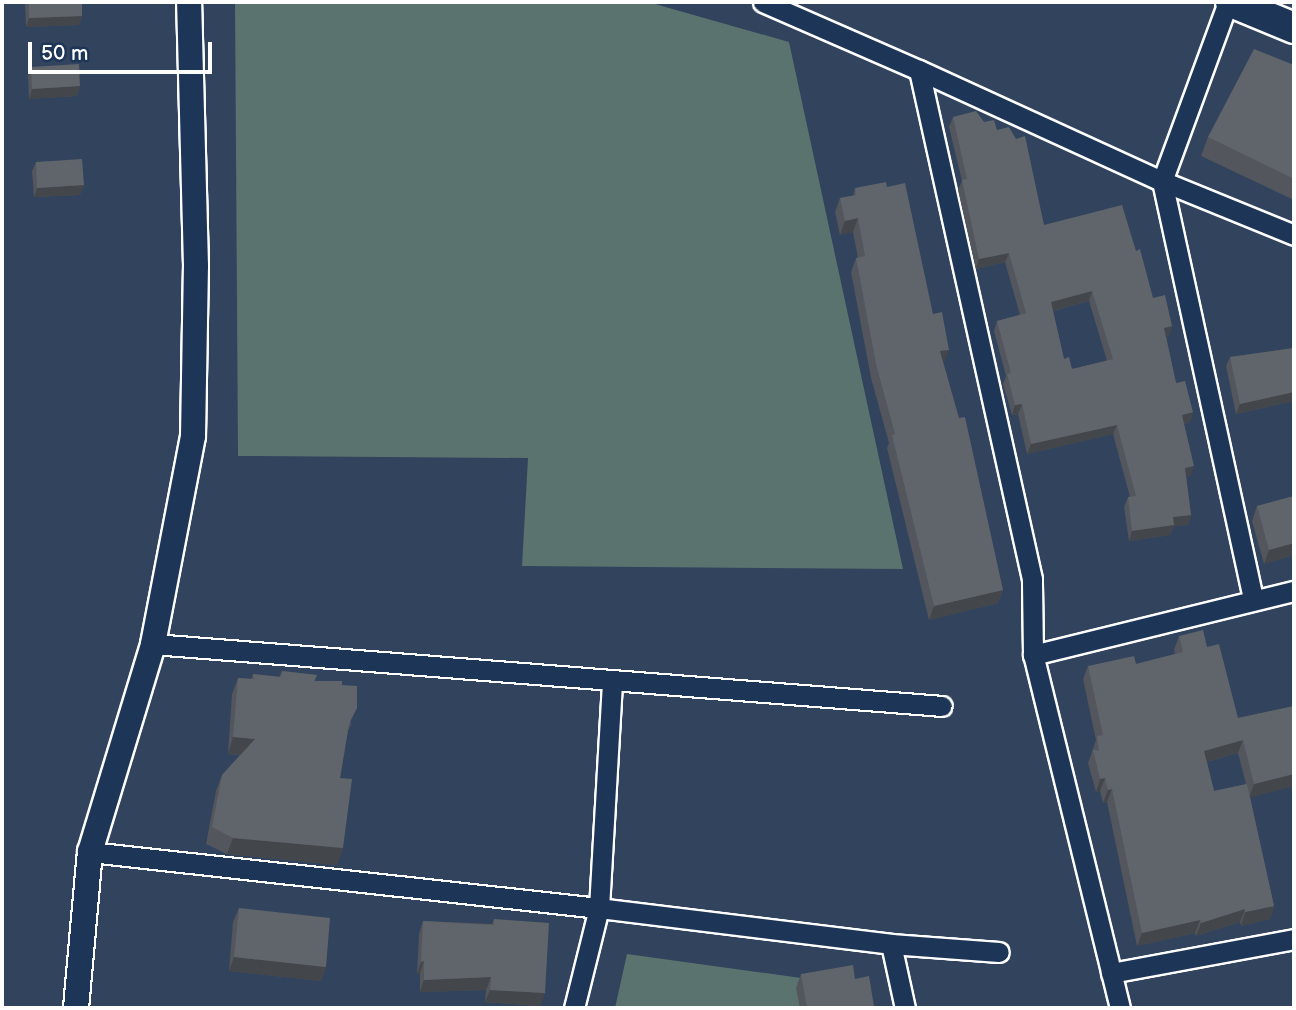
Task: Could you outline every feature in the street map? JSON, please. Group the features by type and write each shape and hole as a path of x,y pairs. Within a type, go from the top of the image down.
{"main road":[{"path":"1230,2 1294,28"}],"street":[{"path":"76,1008 90,852 153,644 193,436 195,265 189,2"},
{"path":"763,2 1162,181 1294,235"},
{"path":"1230,2 1162,181 1253,600"},
{"path":"919,70 1029,566 1033,655 1120,1008"},
{"path":"1033,655 1294,591"},
{"path":"153,644 942,706"},
{"path":"574,1008 599,908 612,682"},
{"path":"90,852 599,908 891,944 999,953"},
{"path":"1111,973 1294,939"},
{"path":"891,944 905,1008"}],"green space":[{"path":"235,2 648,2 789,42 903,569 522,566 528,458 238,456"},
{"path":"627,954 801,978 807,1008 615,1008"}],"building":[{"path":"29,2 82,2 82,16 29,18"},
{"path":"1254,49 1294,65 1294,179 1208,137"},
{"path":"79,64 80,86 32,89 31,67"},
{"path":"976,111 984,122 994,120 997,130 1009,127 1016,139 1025,136 1044,225 1122,205 1136,251 1140,249 1153,298 1165,295 1172,326 1164,328 1176,383 1185,381 1193,412 1182,415 1194,466 1185,468 1191,515 1173,517 1174,525 1132,531 1128,497 1136,496 1117,425 1031,444 1022,404 1015,405 1007,374 1011,373 997,321 1026,313 1009,253 979,259 962,180 967,179 953,117","holes":["1092,291 1113,359 1072,369 1069,357 1064,359 1051,302"]},
{"path":"82,159 84,185 37,188 36,162"},
{"path":"886,182 887,187 905,183 933,314 942,312 949,350 940,351 959,418 965,417 1003,590 934,606 892,435 895,434 876,364 856,258 865,256 858,218 845,221 840,198 856,195 855,188"},
{"path":"1294,348 1294,392 1240,404 1230,357"},
{"path":"1294,496 1294,543 1269,550 1257,506"},
{"path":"1203,630 1207,647 1219,644 1238,718 1294,706 1294,774 1254,784 1243,740 1204,751 1214,791 1247,784 1274,906 1245,912 1245,909 1201,923 1200,920 1142,933 1112,789 1108,790 1105,778 1100,779 1093,750 1099,751 1097,736 1103,735 1088,666 1134,656 1136,664 1183,652 1179,636"},
{"path":"282,671 317,675 314,681 342,681 342,685 357,686 357,708 349,724 340,778 352,779 343,848 233,838 212,827 222,775 255,739 233,737 238,678 254,679 253,674 281,677"},
{"path":"239,908 330,918 326,967 234,957"},
{"path":"494,919 549,923 545,993 490,990 491,977 424,980 424,961 421,962 423,921 494,925"},
{"path":"853,965 855,979 869,976 874,1006 807,1008 801,974"}]}
